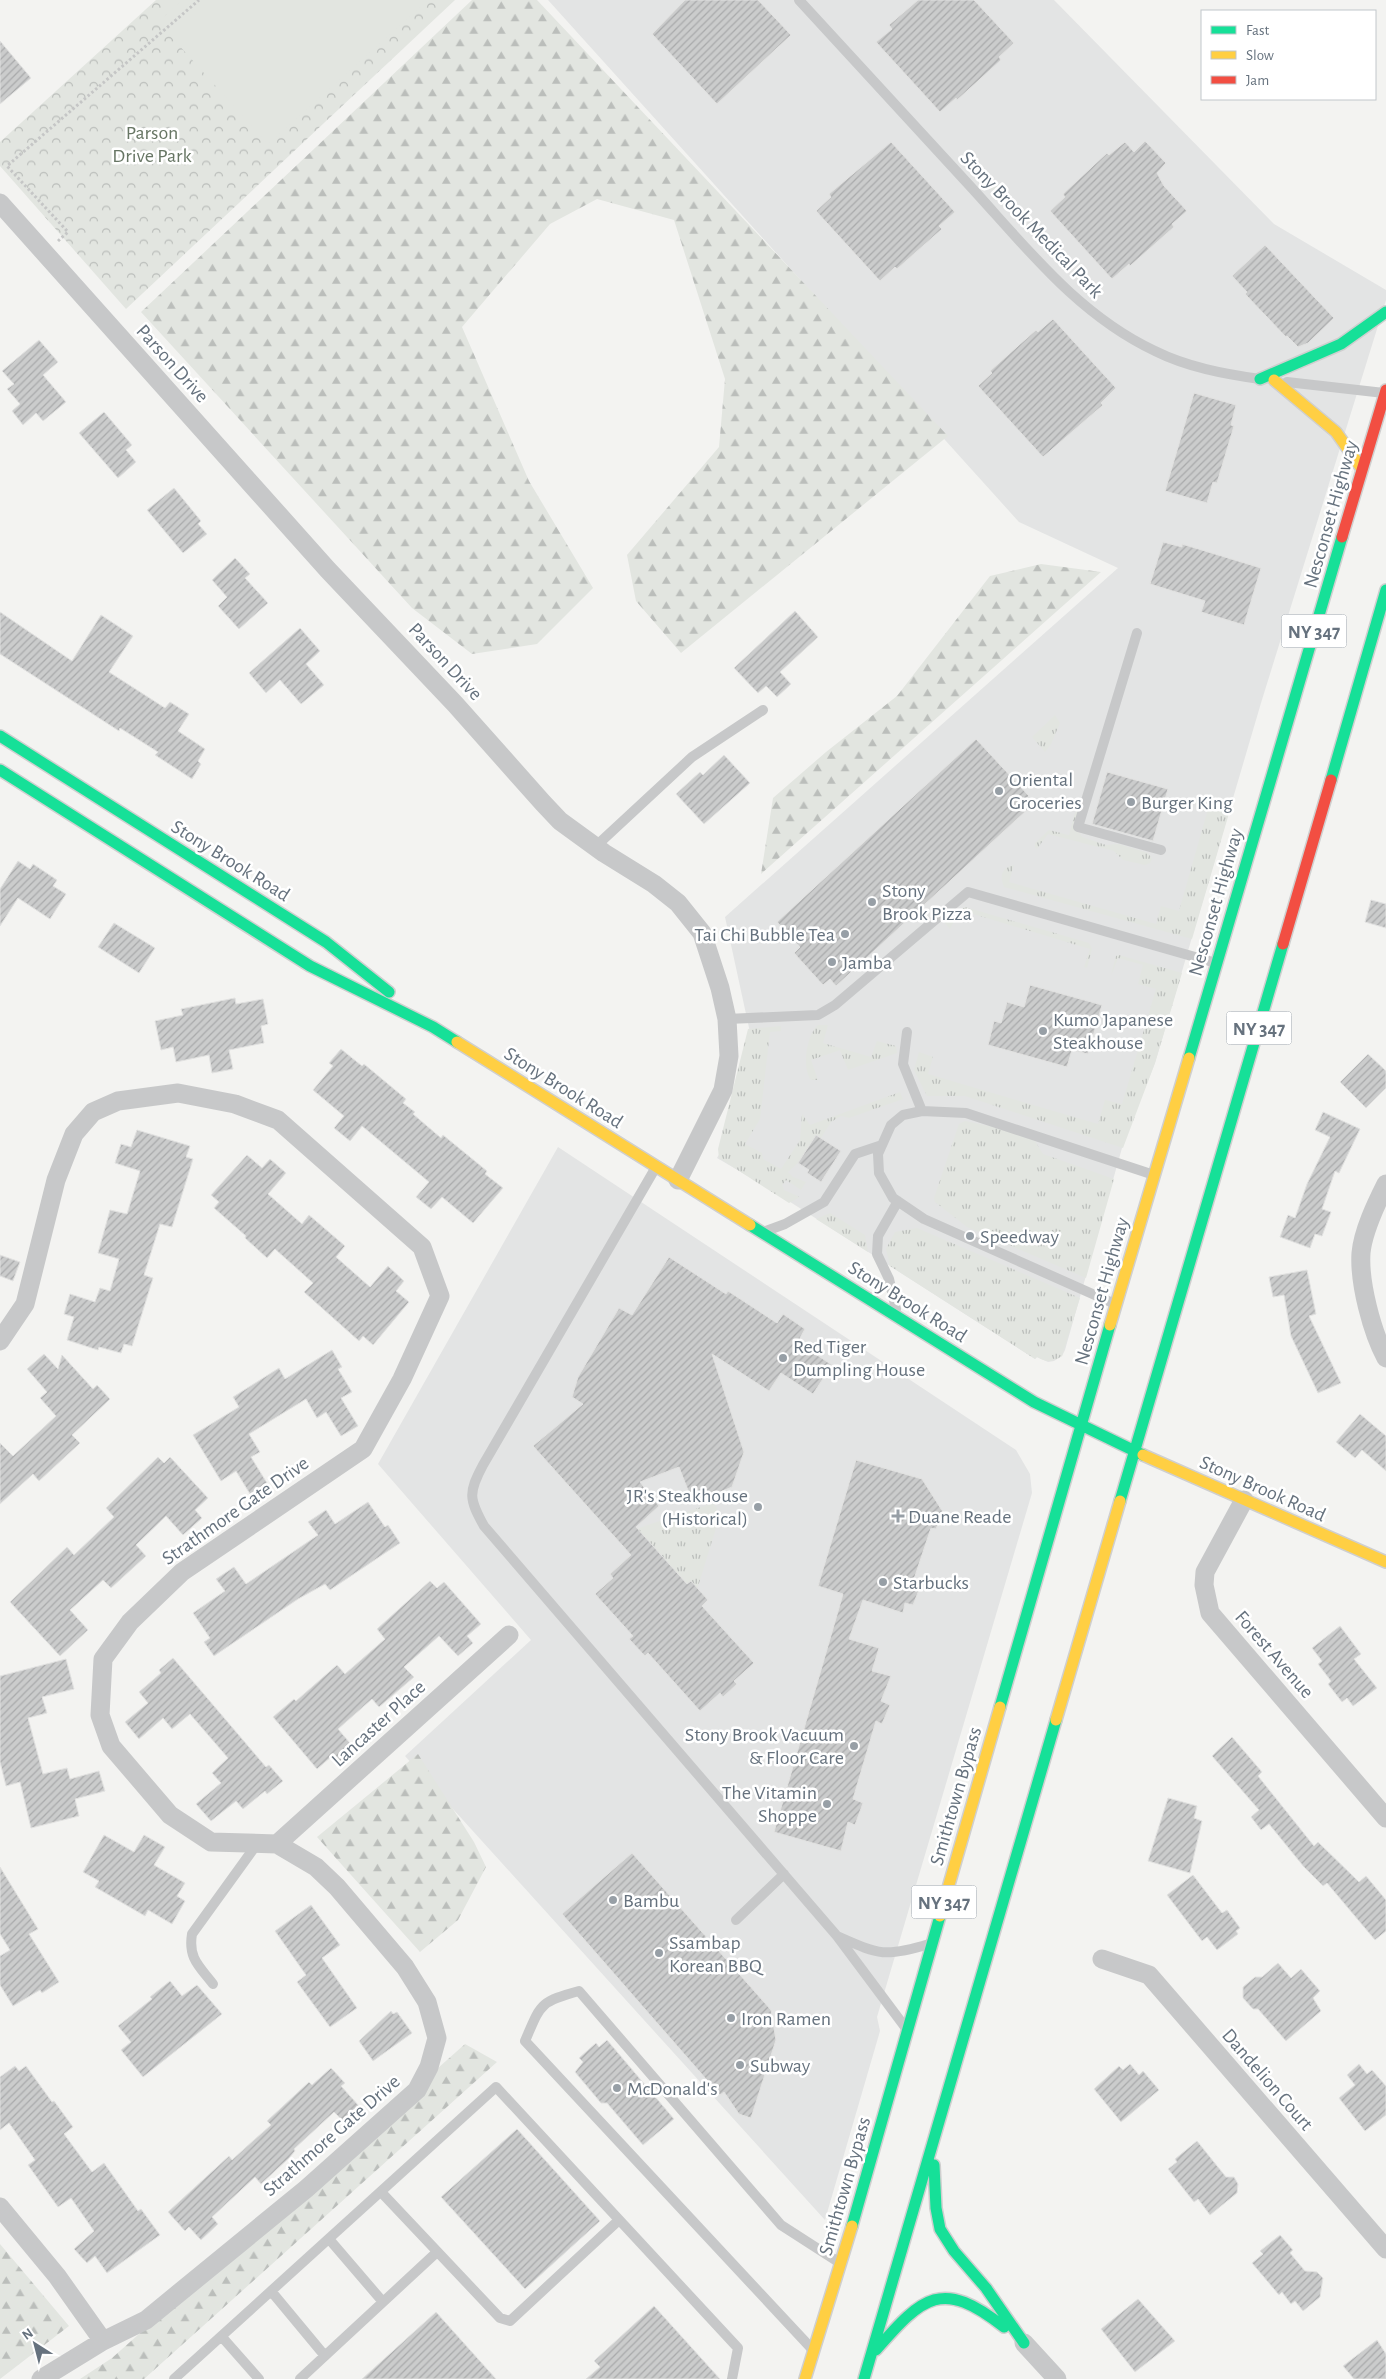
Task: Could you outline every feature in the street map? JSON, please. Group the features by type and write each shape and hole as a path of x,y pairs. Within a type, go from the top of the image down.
{"main road":[{"path":"1260,378 1335,349 1364,331 1386,312"},
{"path":"1274,380 1336,432 1362,469"},
{"name":"Nesconset Highway","path":"1081,1425 1386,392"},
{"name":"NY 347","path":"864,2379 1386,590"},
{"name":"Stony Brook Road","path":"0,736 326,942 433,1028"},
{"name":"Stony Brook Road","path":"0,770 310,966 433,1028 1034,1402 1244,1500 1386,1562"},
{"name":"Smithtown Bypass","path":"806,2379 841,2263 1081,1425"},
{"path":"934,2139 936,2208 940,2229 954,2250 986,2288 1024,2343"},
{"path":"872,2355 919,2306 929,2300 942,2298 954,2298 976,2306 1024,2343"}],"street":[{"name":"Parson Drive","path":"0,203 328,570 456,704 560,821 595,847 654,884 678,902 702,932 726,1018 729,1056 723,1090 678,1180"},
{"name":"Strathmore Gate Drive","path":"0,1341 26,1304 56,1180 74,1134 93,1112 118,1100 178,1093 235,1104 278,1120 422,1248 440,1296 402,1379 363,1449 182,1572 130,1622 103,1659 100,1715 111,1746 170,1815 211,1842 277,1844 316,1868 337,1887 405,1967 427,2002 437,2038 429,2067 417,2090 306,2189 146,2320 103,2341 41,2379"},
{"path":"1386,1184 1364,1237 1361,1252 1366,1302 1386,1358"},
{"name":"Forest Avenue","path":"1244,1500 1205,1572 1204,1585 1210,1612 1386,1818"},
{"name":"Lancaster Place","path":"277,1844 509,1635"},
{"name":"Dandelion Court","path":"1102,1960 1148,1975 1386,2249"},
{"path":"0,2207 58,2276 103,2341"},
{"path":"1024,2343 1057,2379"}],"lane":[{"name":"Stony Brook Medical Park","path":"799,0 1047,270 1092,312 1131,338 1178,360 1229,374 1386,392"},
{"path":"1136,633 1078,827 1161,850"},
{"path":"595,847 692,757 763,710"},
{"path":"726,1018 818,1015 835,1005 968,892 1217,963"},
{"path":"907,1032 903,1064 922,1111"},
{"path":"1117,1305 924,1219 894,1198 879,1173 878,1154 891,1124 904,1115 922,1111 966,1113 1155,1176"},
{"path":"762,1233 785,1224 824,1202 855,1154 882,1146"},
{"path":"656,1166 482,1465 472,1485 473,1506 484,1526 837,1936 908,2030"},
{"path":"897,1315 889,1279 877,1254 878,1236 898,1201"},
{"path":"213,1984 194,1961 190,1947 192,1934 257,1844"},
{"path":"736,1920 784,1874"},
{"path":"837,1936 882,1953 905,1951 932,1943"},
{"path":"814,2351 525,2042 539,2009 551,1999 579,1991 781,2225 841,2263"},
{"path":"174,2379 186,2375 222,2336 496,2087 738,2348 732,2379"},
{"path":"381,2192 500,2318 510,2321 619,2220"},
{"path":"328,2239 382,2302"},
{"path":"300,2379 437,2252"},
{"path":"271,2291 325,2356"},
{"path":"222,2336 259,2379"}],"path":[{"path":"45,254 68,232 7,166 199,0"}],"shaded area":[{"path":"548,0 1054,0 1274,224 1386,290 1386,300 1261,703 1155,1063 1124,1141 1065,1350 1062,1356 1054,1361 1048,1362 1037,1357 1035,1359 770,1189 717,1158 721,1151 751,1037 725,917 1118,568 1019,522"},
{"path":"558,1147 1016,1450 1030,1474 1032,1493 877,2017 880,2031 825,2220 405,1756 531,1640 378,1464"}],"green space":[{"name":"Parson Drive Park","path":"156,0 455,0 126,309 0,166 0,142"},
{"path":"182,0 428,0 268,144 158,22"},
{"path":"472,0 537,0 948,436 681,653 636,601 627,555 719,447 725,379 674,220 597,199 550,224 462,327 529,481 593,588 537,644 472,654 412,608 141,312"},
{"path":"967,154 998,185 996,191 991,190 962,160 964,155"},
{"path":"1041,564 1101,572 761,874 773,798 826,752 897,696 990,576"},
{"path":"1055,715 1060,723 1051,744 1045,752 1032,737"},
{"path":"1194,799 1230,810 1192,939 1004,887 1002,876 1004,870 1014,865 1009,882 1156,924 1161,906 1179,911 1208,809 1192,803"},
{"path":"1078,810 1080,812 1076,827 1082,837 1106,845 1119,844 1148,853 1152,859 1150,863 1145,865 1123,860 1114,851 1048,834 1037,849 1035,847 1035,843 1049,830 1069,835 1075,813"},
{"path":"965,907 1089,943 1092,949 1087,968 1084,967 1090,949 961,910"},
{"path":"960,911 950,929 944,922"},
{"path":"1119,955 1182,973 1155,1063 1123,1148 965,1096 927,1096 914,1070 919,1052 933,1057 928,1074 1098,1124 1105,1100 1122,1104 1156,989 1138,984 1143,965 1118,958 1111,976 1116,956"},
{"path":"818,1025 828,1025 823,1043 871,1057 877,1041 896,1046 897,1053 848,1070 840,1050 811,1060 818,1080 811,1080 806,1067 808,1043 814,1029"},
{"path":"781,1026 781,1031 770,1032 760,1119 745,1144 762,1153 763,1159 781,1169 800,1140 802,1114 810,1125 900,1092 903,1099 849,1118 841,1116 831,1122 821,1138 816,1135 798,1163 788,1172 793,1177 806,1182 801,1190 786,1180 782,1185 784,1190 800,1197 789,1203 719,1158 718,1149 748,1029"},
{"path":"965,1121 1003,1129 1035,1141 1043,1154 1114,1179 1086,1278 967,1227 935,1202 934,1198 959,1124"},
{"path":"830,1213 865,1235 868,1252 816,1219"},
{"path":"917,1228 1080,1298 1062,1356 1050,1361 1037,1357 1035,1359 890,1266 886,1249 895,1232"},
{"path":"713,1503 717,1508 714,1521 717,1525 696,1593 636,1529"},
{"path":"418,1754 474,1842 486,1867 458,1920 420,1952 317,1837"},
{"path":"465,2044 497,2062 144,2379 80,2379 112,2358"},
{"path":"0,2244 69,2326 0,2379"}],"building":[{"path":"685,0 758,0 791,35 717,104 652,34"},
{"path":"918,0 974,0 1014,43 999,57 1001,60 957,100 956,98 940,112 876,42 892,29 889,25"},
{"path":"0,41 31,78 0,104"},
{"path":"1145,141 1166,163 1157,173 1164,186 1187,211 1172,224 1174,227 1130,266 1129,264 1112,279 1050,211 1065,197 1063,194 1107,153 1109,155 1125,142 1134,152"},
{"path":"891,142 955,212 939,226 942,229 897,269 895,267 880,281 816,211 831,197 829,194"},
{"path":"1265,245 1334,318 1308,343 1298,347 1245,294 1247,292 1232,276"},
{"path":"1053,319 1116,388 1101,403 1103,405 1043,457 978,386 992,373 990,371 1036,330 1038,332"},
{"path":"39,340 58,362 43,375 66,402 43,421 36,413 23,425 12,411 20,404 7,389 14,384 2,371"},
{"path":"1194,393 1236,405 1231,425 1234,426 1217,483 1213,482 1207,503 1165,491"},
{"path":"104,412 132,445 126,450 136,462 118,478 79,433"},
{"path":"174,488 201,521 198,524 207,534 183,553 147,510"},
{"path":"1163,542 1182,547 1182,544 1261,568 1244,625 1201,612 1205,601 1150,584"},
{"path":"235,558 250,574 245,578 268,603 239,629 218,606 227,597 212,580"},
{"path":"795,611 818,637 780,672 791,684 777,697 766,686 758,693 734,668"},
{"path":"0,612 72,661 101,615 133,636 109,672 165,708 170,702 189,714 178,731 205,749 198,761 201,764 192,779 155,755 158,752 120,728 119,731 0,654"},
{"path":"300,628 320,651 306,664 324,685 301,704 280,680 266,693 249,673"},
{"path":"976,739 1029,796 1022,803 1028,809 836,986 830,979 823,985 794,953 800,947 777,922"},
{"path":"724,755 750,783 704,824 676,794 700,772 703,775"},
{"name":"Burger King","path":"1107,772 1168,789 1153,841 1092,824"},
{"path":"18,861 30,869 33,864 57,880 53,886 66,894 50,919 18,898 0,926 0,889"},
{"path":"1371,900 1386,904 1386,928 1365,922"},
{"path":"114,923 155,948 139,973 98,947"},
{"name":"Kumo Japanese Steakhouse","path":"1030,985 1102,1005 1088,1054 1072,1050 1067,1067 988,1045 994,1021 1001,1023 1007,1002 1024,1007"},
{"path":"235,998 236,1004 263,999 268,1024 261,1026 264,1043 229,1050 233,1069 212,1073 209,1055 176,1062 173,1047 161,1050 155,1021 183,1015 181,1009"},
{"path":"341,1049 362,1066 364,1064 406,1099 403,1103 415,1112 413,1114 441,1138 443,1135 487,1171 485,1174 503,1188 473,1223 442,1197 431,1209 416,1197 429,1182 362,1126 350,1141 334,1128 344,1116 313,1090 333,1066 329,1063"},
{"path":"1368,1054 1386,1071 1386,1088 1366,1108 1340,1082"},
{"path":"1323,1112 1360,1129 1339,1173 1335,1171 1322,1209 1331,1212 1322,1236 1315,1234 1310,1248 1280,1237 1288,1215 1295,1218 1307,1184 1330,1137 1315,1130"},
{"path":"137,1130 190,1146 186,1157 193,1159 172,1227 160,1224 144,1275 153,1278 132,1346 124,1344 121,1353 99,1347 98,1350 67,1340 74,1317 64,1314 70,1294 95,1302 100,1288 110,1291 119,1259 98,1253 110,1210 127,1214 140,1171 115,1163 121,1144 131,1147"},
{"path":"816,1135 841,1151 821,1182 807,1173 809,1170 798,1163"},
{"path":"247,1155 262,1168 270,1159 286,1173 268,1194 302,1224 309,1215 345,1246 336,1257 370,1287 388,1266 404,1281 396,1291 409,1302 373,1345 363,1336 359,1341 304,1292 313,1283 275,1249 267,1258 245,1238 246,1236 214,1208 219,1202 211,1195"},
{"path":"0,1255 20,1262 13,1281 0,1276"},
{"path":"669,1257 726,1294 728,1291 777,1323 783,1314 805,1329 800,1338 804,1341 802,1345 832,1365 813,1394 781,1373 769,1391 712,1354 744,1452 732,1487 693,1503 679,1467 640,1482 659,1506 636,1527 687,1584 691,1581 708,1600 702,1606 754,1663 734,1681 737,1684 723,1697 720,1693 700,1711 648,1653 645,1656 629,1639 633,1636 595,1594 613,1578 610,1574 631,1555 533,1446 583,1404 572,1397 578,1377 619,1308 632,1315"},
{"path":"1307,1270 1316,1314 1309,1316 1341,1383 1318,1393 1291,1336 1284,1295 1273,1297 1269,1277"},
{"path":"332,1350 342,1367 338,1369 352,1392 341,1398 358,1426 341,1436 326,1412 317,1418 306,1399 249,1434 260,1452 251,1457 267,1483 250,1494 236,1471 221,1481 193,1435 239,1407 233,1397 279,1368 285,1379"},
{"path":"44,1354 58,1369 62,1355 93,1389 97,1385 110,1399 72,1435 80,1443 39,1481 33,1474 0,1504 0,1443 13,1456 56,1416 40,1398 47,1392 27,1369"},
{"path":"1360,1414 1386,1436 1386,1471 1362,1450 1355,1458 1336,1442"},
{"path":"158,1457 164,1463 170,1457 208,1498 195,1510 202,1518 183,1535 166,1516 136,1545 146,1556 111,1588 103,1580 70,1610 88,1630 60,1656 10,1602 67,1547 74,1555 114,1517 106,1508"},
{"path":"856,1460 922,1479 943,1512 936,1529 931,1528 913,1582 921,1585 913,1605 905,1603 903,1613 863,1600 849,1639 879,1648 872,1671 891,1676 881,1701 890,1705 882,1724 876,1721 853,1799 863,1803 855,1825 848,1822 841,1851 774,1832 843,1594 818,1586"},
{"path":"368,1502 385,1527 388,1525 400,1543 330,1590 325,1584 298,1599 214,1656 204,1642 210,1638 193,1613 225,1591 216,1579 234,1567 246,1584 318,1535 308,1522 326,1510 335,1524"},
{"path":"430,1581 437,1588 444,1582 481,1624 467,1636 473,1643 458,1656 439,1636 404,1667 414,1677 379,1707 372,1699 338,1729 355,1749 339,1763 332,1756 317,1769 273,1717 294,1699 296,1701 337,1665 345,1674 385,1639 377,1629"},
{"path":"1340,1626 1361,1654 1354,1659 1377,1688 1353,1706 1347,1698 1342,1702 1328,1684 1331,1681 1318,1664 1322,1661 1312,1648"},
{"path":"173,1658 266,1767 269,1765 283,1781 267,1794 265,1791 243,1809 236,1801 211,1821 196,1804 221,1783 212,1773 228,1758 190,1714 172,1729 163,1718 139,1739 125,1722 148,1703 139,1692 161,1673 159,1670"},
{"path":"66,1659 74,1689 42,1697 47,1713 28,1718 43,1774 67,1768 70,1779 99,1771 105,1791 75,1799 79,1816 31,1828 20,1782 6,1786 0,1762 0,1676"},
{"path":"1232,1737 1262,1772 1258,1776 1314,1846 1318,1842 1359,1882 1366,1876 1386,1900 1386,1931 1375,1940 1327,1883 1323,1886 1304,1867 1269,1824 1261,1830 1251,1817 1259,1810 1212,1756"},
{"path":"1168,1798 1197,1806 1194,1818 1202,1821 1190,1873 1148,1861"},
{"path":"104,1835 134,1852 144,1835 165,1847 154,1865 185,1883 177,1896 185,1901 172,1924 148,1910 145,1916 95,1887 99,1881 83,1872"},
{"path":"632,1853 771,2010 776,2040 751,2118 739,2114 724,2092 720,2095 562,1914"},
{"path":"0,1867 38,1929 29,1934 59,1982 42,1993 40,1990 13,2006 0,1985 0,1956 10,1950 0,1934"},
{"path":"1193,1875 1222,1913 1227,1910 1240,1928 1236,1931 1238,1934 1217,1950 1207,1937 1202,1941 1167,1895"},
{"path":"311,1905 340,1945 322,1958 357,2008 330,2027 297,1982 306,1975 275,1931"},
{"path":"1278,1963 1291,1978 1301,1969 1320,1991 1313,1998 1321,2011 1286,2041 1258,2009 1253,2009 1243,1998 1243,1987 1255,1977 1262,1977"},
{"path":"170,1981 182,1996 197,1985 222,2014 143,2077 121,2050 131,2042 118,2026 152,1999 150,1997"},
{"path":"391,2011 393,2014 397,2012 412,2033 373,2061 359,2041"},
{"name":"McDonald's","path":"607,2040 674,2119 643,2145 607,2103 601,2103 575,2072 583,2062 579,2058 596,2043 599,2047"},
{"path":"1130,2064 1139,2075 1143,2071 1159,2090 1121,2122 1094,2089 1119,2066 1123,2070"},
{"path":"1359,2064 1367,2074 1372,2070 1386,2086 1386,2115 1365,2131 1339,2098 1355,2085 1347,2075"},
{"path":"15,2066 19,2071 26,2066 73,2127 64,2134 92,2172 104,2163 138,2211 141,2209 160,2235 107,2273 95,2256 87,2263 74,2249 94,2231 71,2198 58,2207 28,2165 35,2160 9,2123 0,2130 0,2077"},
{"path":"331,2068 345,2083 341,2086 359,2106 343,2121 334,2112 294,2149 295,2151 289,2158 261,2184 255,2177 212,2217 218,2224 201,2240 189,2227 185,2231 168,2212 229,2156 232,2160 271,2125 267,2121 309,2082 312,2085"},
{"path":"517,2129 600,2221 525,2289 441,2197"},
{"path":"1197,2141 1226,2177 1234,2177 1238,2184 1237,2193 1210,2215 1198,2199 1194,2202 1168,2169 1177,2162 1175,2159"},
{"path":"1280,2235 1293,2250 1290,2253 1305,2271 1317,2272 1323,2278 1320,2297 1303,2311 1295,2301 1291,2304 1282,2292 1279,2295 1252,2263 1263,2254 1260,2251"},
{"path":"1138,2299 1175,2341 1135,2372 1101,2329"},
{"path":"654,2306 720,2379 586,2379 600,2367 594,2361"},
{"path":"436,2312 496,2379 362,2379"},
{"path":"1377,2340 1386,2354 1386,2379 1354,2379 1343,2366"}],"traffic: fast":[{"path":"1260,379 1341,344 1386,312"},
{"path":"1189,1058 1342,537"},
{"path":"1331,780 1386,590"},
{"path":"0,736 326,942 389,992"},
{"path":"0,770 310,966 433,1027 457,1042"},
{"path":"1120,1501 1283,944"},
{"path":"750,1225 1034,1402 1143,1455"},
{"path":"1000,1707 1110,1325"},
{"path":"864,2379 1056,1720"},
{"path":"852,2226 940,1916"},
{"path":"934,2165 936,2208 940,2229 954,2251 986,2288 1024,2343"},
{"path":"876,2350 907,2317 921,2306 934,2300 949,2299 964,2302 983,2312 1004,2327"}],"traffic: slow":[{"path":"1274,380 1336,432 1362,469"},
{"path":"457,1042 750,1225"},
{"path":"1110,1325 1189,1058"},
{"path":"1143,1455 1386,1562"},
{"path":"1056,1720 1120,1501"},
{"path":"940,1916 1000,1707"},
{"path":"805,2379 852,2226"}],"traffic: jam":[{"path":"1342,537 1386,390"},
{"path":"1283,944 1331,780"}],"place":[{"name":"Oriental Groceries","path":"999,791"},
{"name":"Burger King","path":"1131,802"},
{"name":"Stony Brook Pizza","path":"872,902"},
{"name":"Tai Chi Bubble Tea","path":"845,934"},
{"name":"Jamba","path":"832,962"},
{"name":"Kumo Japanese Steakhouse","path":"1043,1031"},
{"name":"Speedway","path":"970,1236"},
{"name":"Red Tiger Dumpling House","path":"783,1358"},
{"name":"JR's Steakhouse (Historical)","path":"758,1507"},
{"name":"Duane Reade","path":"898,1516"},
{"name":"Starbucks","path":"883,1582"},
{"name":"Stony Brook Vacuum & Floor Care","path":"854,1746"},
{"name":"The Vitamin Shoppe","path":"827,1804"},
{"name":"Bambu","path":"613,1900"},
{"name":"Ssambap Korean BBQ","path":"659,1953"},
{"name":"Iron Ramen","path":"731,2018"},
{"name":"Subway","path":"740,2065"},
{"name":"McDonald's","path":"617,2088"}]}
